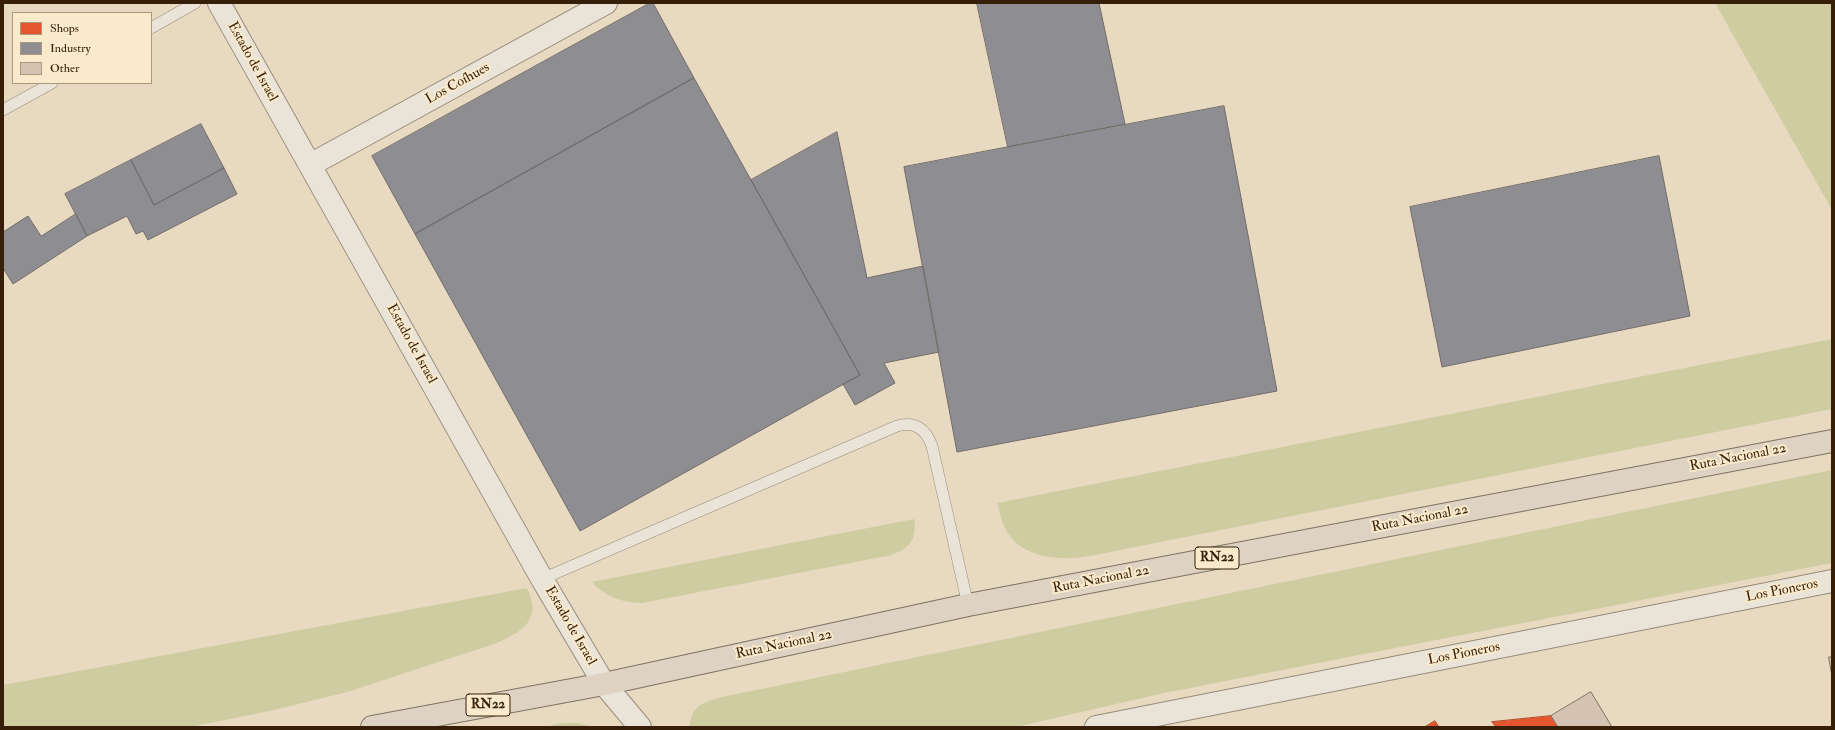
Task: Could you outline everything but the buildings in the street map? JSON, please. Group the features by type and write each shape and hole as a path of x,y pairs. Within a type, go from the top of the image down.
{"highway":[{"name":"Ruta Nacional 22","path":"372,727 604,684 968,605 1832,441"}],"street":[{"name":"Estado de Israel","path":"219,3 542,579 604,684 640,727"},
{"name":"Los Coíhues","path":"310,165 606,3"},
{"name":"Los Pioneros","path":"1096,727 1832,581"}],"lane":[{"path":"152,27 196,3"},
{"path":"3,110 50,84"},
{"path":"542,579 897,426 914,424 928,434 932,446 968,605"}],"shaded area":[{"path":"1715,3 1832,3 1832,210"},
{"path":"1832,339 1832,409 1090,556 1079,558 1055,558 1043,556 1022,547 1013,540 1006,530 997,503"},
{"path":"1832,470 1832,563 1164,693 1016,727 689,727 693,713 696,709 704,703 722,697"},
{"path":"914,519 915,527 910,544 900,551 887,556 642,603 628,602 615,598 603,592 592,582"},
{"path":"527,588 531,599 531,616 528,623 515,634 497,643 347,692 274,710 190,727 3,727 3,685"},
{"path":"562,723 577,723 593,727 544,727"}]}
